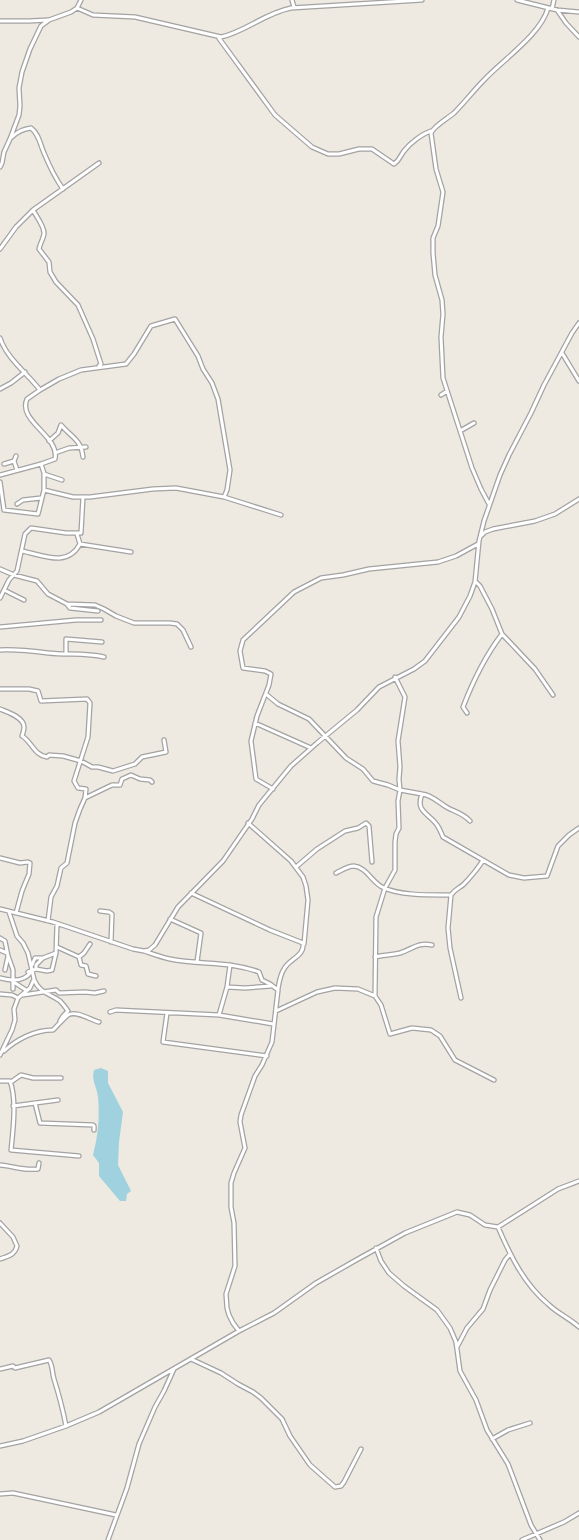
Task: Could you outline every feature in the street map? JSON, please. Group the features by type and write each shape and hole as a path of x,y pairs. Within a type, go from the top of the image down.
{"street":[{"path":"0,21 29,22 49,20 71,12 77,8 81,0"},
{"path":"292,0 294,7"},
{"path":"77,8 93,15 135,17 218,37 229,35 276,12 294,7 422,0"},
{"path":"517,0 557,10 579,12"},
{"path":"218,37 275,115 312,147 328,154 372,149 394,164 404,150 412,143 432,131 456,111 486,77 532,34 541,24 554,0"},
{"path":"557,10 579,37"},
{"path":"0,167 20,110 19,90 22,72 41,26 49,20"},
{"path":"10,139 17,132 29,128 33,129 63,189"},
{"path":"432,131 436,169 443,192 433,253 435,275 442,300 443,378 477,481 490,504"},
{"path":"0,150 6,147"},
{"path":"0,249 16,227 33,210 98,163"},
{"path":"33,210 44,230 39,249 49,262 50,272 56,282 78,305 93,338 101,364 99,367"},
{"path":"0,476 55,459 55,453 49,440 28,416 25,408 27,399 74,372 86,368 126,364 150,326 175,319 198,356 218,399 230,470 224,497"},
{"path":"144,951 149,950 155,944 178,907 223,861 259,805 291,766 357,710 379,687 414,669 425,661 458,617 470,596 475,582 480,536 509,455 544,385 579,323"},
{"path":"0,338 11,357 40,390"},
{"path":"562,353 579,381"},
{"path":"0,389 25,372"},
{"path":"441,395 447,391"},
{"path":"460,431 474,423"},
{"path":"49,440 58,433 61,425 76,437 83,457"},
{"path":"55,453 69,448 86,447"},
{"path":"16,456 14,461 18,470"},
{"path":"4,464 14,461"},
{"path":"0,482 4,510 38,514 44,490 44,474 41,464"},
{"path":"44,474 62,480"},
{"path":"44,490 73,497 82,497 176,488 224,497 281,515"},
{"path":"0,598 17,571 25,534 32,528 81,533 82,497"},
{"path":"17,504 24,500 42,498"},
{"path":"480,536 488,530 528,523 555,514 579,499"},
{"path":"22,551 53,558 67,558 76,551 80,544 77,534"},
{"path":"80,544 131,552"},
{"path":"273,789 256,779 251,741 271,674 243,668 240,653 241,643 294,592 312,582 327,576 343,575 369,569 438,562 456,556 478,544"},
{"path":"0,569 14,575 37,580 48,594 67,604 70,608 98,611"},
{"path":"475,582 480,586 492,609 502,634 535,669 553,695"},
{"path":"4,590 24,600"},
{"path":"67,604 95,605 134,623 177,624 183,630 191,647"},
{"path":"0,627 101,620"},
{"path":"467,713 463,706 494,644 502,634"},
{"path":"66,653 66,639 102,642"},
{"path":"0,650 86,654 104,657"},
{"path":"396,677 405,697 398,741 400,767 399,828 395,842 396,868 385,888 376,917 375,996 385,1017 390,1034 412,1028 431,1030 440,1036 453,1058 494,1080"},
{"path":"0,689 29,689 38,691 40,700 44,701 87,699 90,703 88,736 74,780 78,788 86,789 85,798 75,823 66,863 61,868 57,886 51,897 48,921"},
{"path":"266,694 278,704 310,719 344,755 363,769 373,781 434,798 470,821"},
{"path":"0,709 23,723 22,736 27,738 32,748 41,756 47,758 49,755 64,756 81,761 92,767 98,766 115,771 135,764 142,757 166,752 164,740"},
{"path":"255,724 310,748"},
{"path":"85,798 112,785 120,785 122,779 131,775 152,782"},
{"path":"422,794 419,802 420,807 438,826 443,836 499,871 512,876 524,878 547,876 558,846 579,828"},
{"path":"239,1331 229,1315 226,1294 235,1266 234,1223 231,1207 232,1180 244,1148 240,1122 241,1115 255,1076 267,1056 272,1042 278,990 284,968 303,950 308,894 296,866 248,823"},
{"path":"296,866 316,849 345,831 358,828 366,823 369,826 372,862"},
{"path":"0,858 31,864 16,913"},
{"path":"461,998 450,948 448,928 451,895 464,885 483,860"},
{"path":"336,873 348,867 356,866 376,884 401,893 451,895"},
{"path":"191,893 304,944"},
{"path":"0,909 48,921 169,959 246,968 259,972 262,980 278,990"},
{"path":"8,911 17,936 28,953 37,985 43,992 59,1000 68,1011 58,1025"},
{"path":"100,911 112,914 111,942"},
{"path":"170,918 201,933 197,962"},
{"path":"32,971 52,970 57,947 57,924"},
{"path":"0,938 5,941 8,956 14,970 13,989"},
{"path":"375,957 399,953 424,943 432,945"},
{"path":"79,957 90,944"},
{"path":"57,947 79,957"},
{"path":"0,950 7,953 8,956"},
{"path":"32,966 35,958 43,958 56,953"},
{"path":"5,970 8,956"},
{"path":"79,957 81,965 86,966 88,974 96,976"},
{"path":"0,978 12,980 28,977 43,958"},
{"path":"219,1015 227,987 230,966"},
{"path":"23,995 30,988 34,979"},
{"path":"12,980 26,990"},
{"path":"227,987 272,986"},
{"path":"275,1012 301,998 330,989 358,989 375,996"},
{"path":"1,1053 12,1030 15,1020 14,1009 18,998 23,995 56,990 59,993 96,993 104,991"},
{"path":"0,994 12,995 18,998"},
{"path":"110,1012 116,1010 219,1015 273,1024"},
{"path":"167,1013 163,1042 267,1056"},
{"path":"1,1053 22,1038 36,1032 53,1030 68,1015 73,1014 87,1017 90,1020 99,1022"},
{"path":"0,1081 11,1082 21,1076 61,1078"},
{"path":"11,1082 13,1106 11,1150 79,1156"},
{"path":"13,1106 58,1100"},
{"path":"35,1103 40,1124 93,1125 94,1130"},
{"path":"0,1165 27,1170 38,1169 39,1164"},
{"path":"0,1446 23,1441 99,1412 239,1331 274,1313 316,1284 405,1233 457,1212 470,1215 485,1225 498,1227 558,1189 579,1181"},
{"path":"0,1223 18,1246 11,1255 0,1259"},
{"path":"498,1227 520,1271 552,1308 579,1327"},
{"path":"376,1248 384,1267 393,1277 409,1291 432,1305 441,1314 453,1333 460,1371 476,1400 484,1425 508,1464 536,1535 540,1540"},
{"path":"456,1348 467,1328 483,1309 490,1290 510,1254"},
{"path":"191,1359 221,1373 261,1398 280,1417 290,1436 310,1465 335,1486 341,1486 344,1482 361,1449"},
{"path":"0,1369 10,1366 15,1368 49,1360 66,1426"},
{"path":"108,1540 127,1488 139,1444 174,1368"},
{"path":"492,1439 508,1430 530,1423"},
{"path":"0,1494 13,1493 116,1515"},
{"path":"522,1540 564,1522 579,1513"}],"water":[{"path":"101,1068 108,1071 108,1083 123,1112 118,1165 131,1191 127,1194 126,1201 120,1201 99,1176 99,1163 93,1155 99,1112 93,1074 94,1070"}]}
